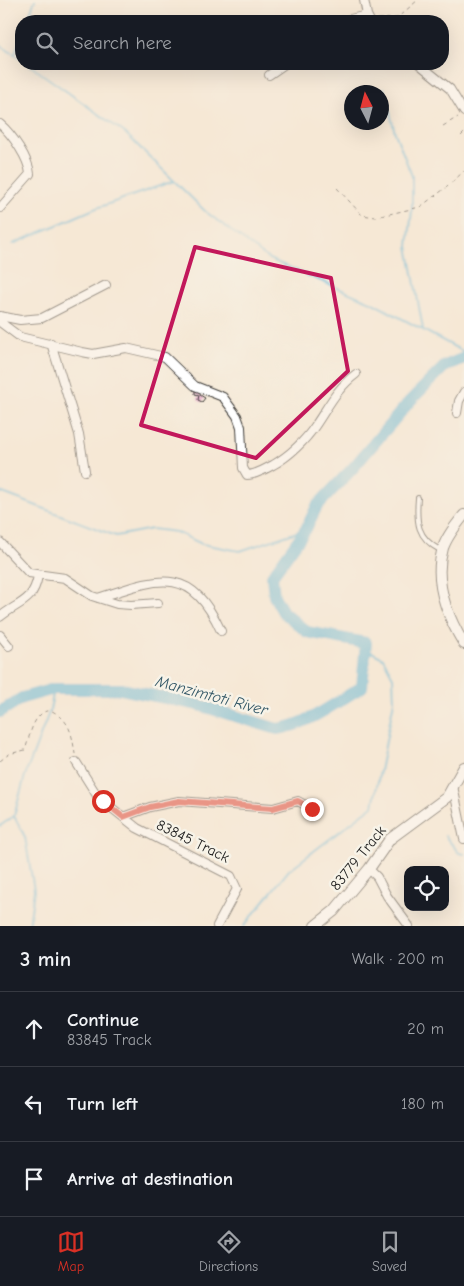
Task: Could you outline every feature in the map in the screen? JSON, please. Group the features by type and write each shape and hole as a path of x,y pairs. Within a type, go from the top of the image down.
{"street":[{"path":"364,0 368,15"},
{"path":"269,74 275,70"},
{"path":"427,70 450,89 463,111"},
{"path":"0,124 8,132 23,156 30,174 0,208"},
{"path":"0,316 20,320 42,318 106,285"},
{"path":"0,322 20,337 93,354 126,348 165,357 195,386 223,397 237,416 241,427 243,468 248,475 266,469 283,459 303,441 315,427 342,385 356,374"},
{"path":"51,344 79,434 85,471"},
{"path":"457,413 459,401 464,392"},
{"path":"464,515 449,535 442,551 441,581 448,616 464,644"},
{"path":"0,542 23,570 38,576 65,578 84,592 124,606 158,603"},
{"path":"0,617 28,598 36,586 38,576"},
{"path":"98,598 157,581 182,583 199,594 213,614 221,631"},
{"path":"0,635 9,646"},
{"name":"83845 Track","path":"76,762 98,797 123,817 148,834 232,876 237,889 217,926"},
{"name":"83779 Track","path":"315,926 334,911 369,869 390,839 447,797 464,767"},
{"path":"453,786 464,839"},
{"path":"123,817 150,807 179,801 273,808 298,801 312,809"},
{"path":"369,869 377,876 391,903 409,926"}],"lane":[{"path":"418,498 417,513 420,532 432,546 442,551"}],"path":[{"path":"401,15 418,0"},
{"path":"443,126 458,118 463,111"},
{"path":"461,136 464,133"},
{"path":"337,188 362,214 376,217 420,208 447,188 464,171"},
{"path":"0,761 9,754 24,750 29,732 42,713 50,710 62,716 70,729 76,762"}],"highlighted area":[{"path":"195,247 331,278 348,371 256,458 141,425"}],"building":[{"path":"195,390 201,391 200,395 205,398 202,402 198,400 199,395 195,394"}],"waterway":[{"path":"29,15 35,0"},
{"path":"0,45 15,55"},
{"path":"36,70 125,133 206,212 269,259 371,302 464,352"},
{"path":"389,108 395,133 412,176 412,210 408,246 423,329"},
{"path":"13,244 94,209 174,181"},
{"name":"Manzimtoti River","path":"0,712 22,698 54,689 121,689 199,705 277,729 288,727 310,718 362,687 366,643 307,632 283,612 274,596 272,576 306,529 317,506 353,468 410,401 445,366 464,358"},
{"path":"0,492 116,536 152,529 176,532 202,544 240,551 306,529"},
{"path":"244,926 289,870 373,806 394,701 393,677 383,658 366,649"},
{"path":"29,926 34,890 25,837 14,816 25,776 50,710 54,689"},
{"path":"0,826 14,816"},
{"path":"445,836 459,853 464,854"}],"route":[{"path":"103,801 123,817 150,807 179,801 256,808 280,807 289,802 298,801 312,809"}]}
